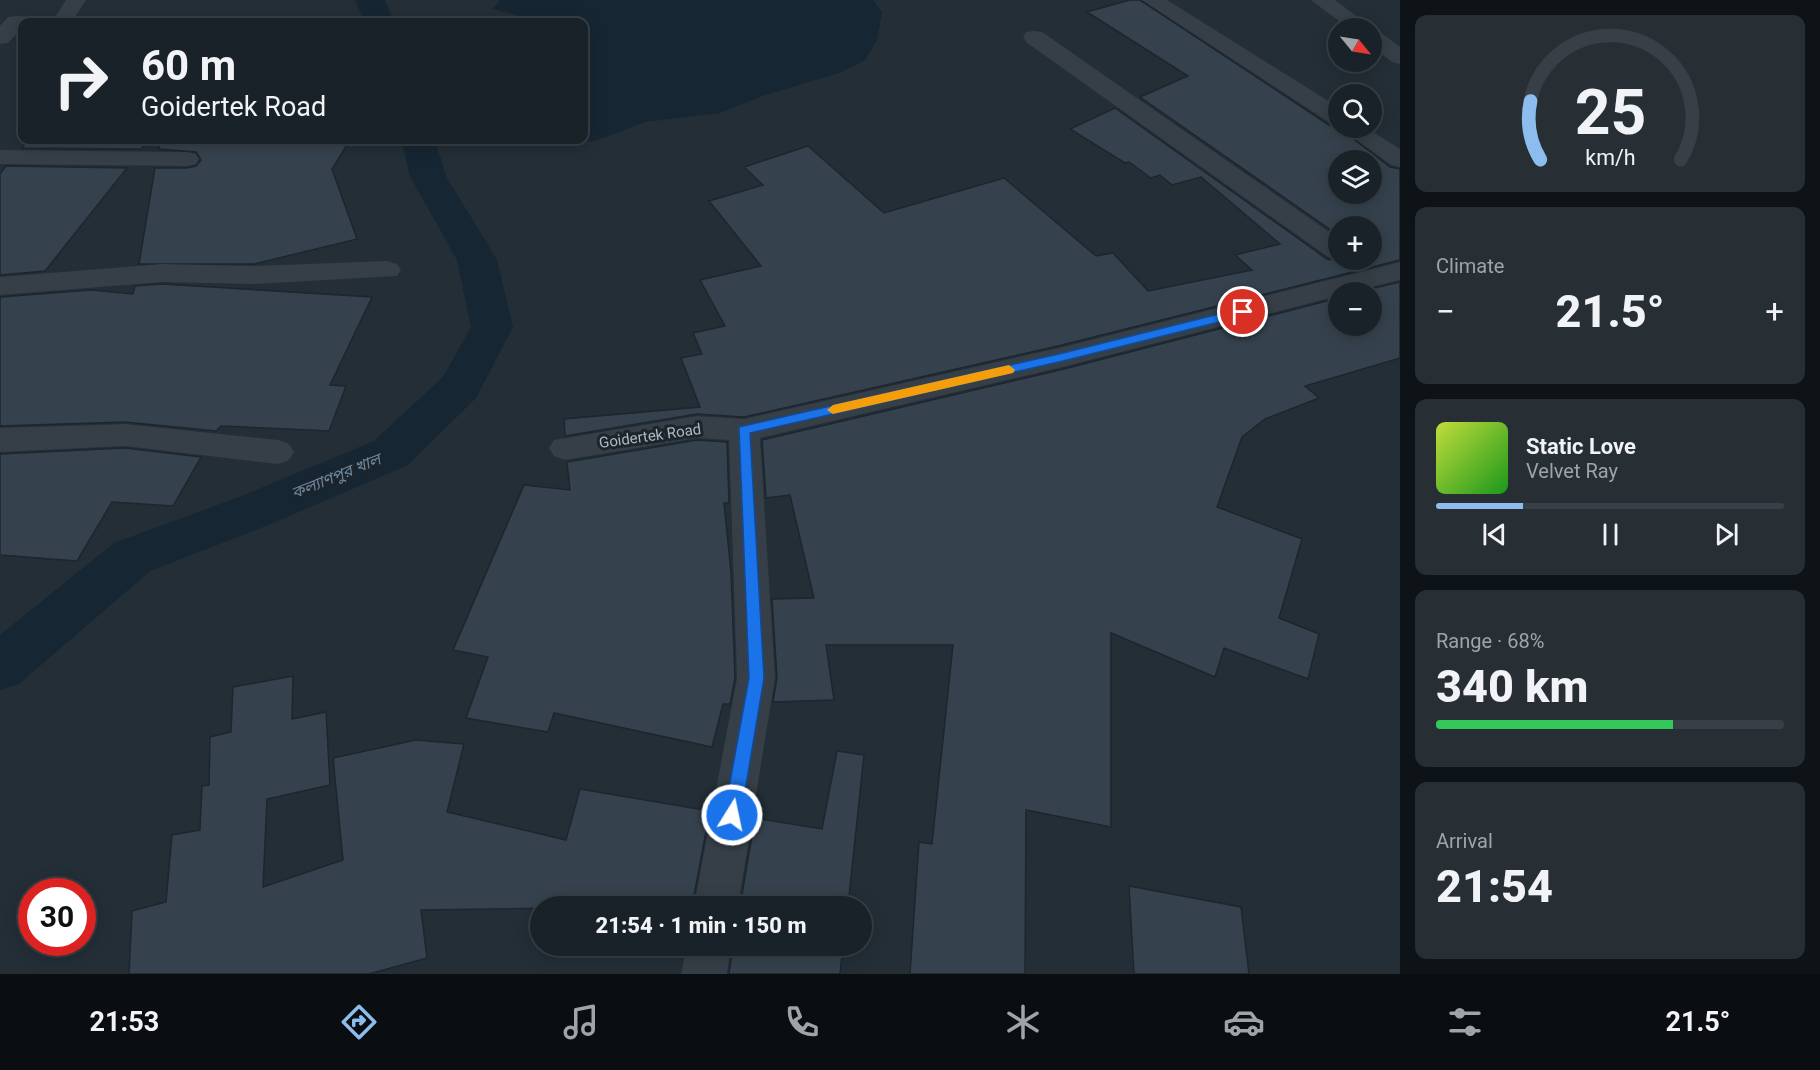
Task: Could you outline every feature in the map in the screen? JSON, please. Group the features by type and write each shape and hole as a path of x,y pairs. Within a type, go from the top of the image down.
{"street":[{"path":"65,18 76,0"},
{"path":"1152,0 1265,69 1328,111"},
{"path":"1321,0 1347,18"},
{"path":"0,38 18,22"},
{"path":"1034,38 1328,244"},
{"path":"1382,44 1400,57"},
{"path":"1367,138 1400,160"},
{"path":"0,157 57,148 187,159"},
{"path":"0,286 162,273 255,275 387,270"},
{"name":"Goidertek Road","path":"565,448 697,427 744,430 1063,357 1388,275"},
{"path":"718,896 756,678 744,430"},
{"path":"0,440 125,435 278,452"},
{"path":"704,974 708,956"}],"water":[{"path":"500,0 873,0 882,12 877,40 865,60 839,73 762,96 720,113 645,122 595,141 588,141 588,18 528,18 493,9"}],"building":[{"path":"1130,0 1140,0 1328,124 1328,138 1352,138 1368,150 1328,150 1328,204 1382,204 1382,161 1390,167 1400,169 1400,260 1382,265 1382,216 1328,216 1328,228 1140,97 1188,76 1087,12"},
{"path":"1115,108 1327,259 1328,270 1360,270 1062,345 744,417 697,414 565,436 564,419 700,407 681,358 702,354 693,333 725,326 700,280 761,266 709,201 763,185 744,167 808,146 884,213 1004,178 1096,256 1113,253 1148,291 1252,270 1235,255 1280,244 1201,177 1172,185 1160,175 1151,178 1129,162 1125,163 1070,129"},
{"path":"26,144 145,144 141,149 22,148"},
{"path":"160,144 348,144 332,169 357,239 254,264 139,264 155,168 187,168 196,166 201,160 196,152 159,149"},
{"path":"6,166 127,168 45,271 0,275 0,174"},
{"path":"1400,282 1400,358 1305,386 1319,398 1265,419 1242,437 1217,507 1302,539 1279,618 1319,634 1308,679 1224,648 1215,677 1111,633 1111,827 1026,810 1025,974 910,974 919,842 932,844 953,645 826,645 834,700 773,702 777,678 772,599 814,598 790,495 766,498 762,440 1064,369 1328,301 1328,336 1382,336 1382,286"},
{"path":"162,284 372,297 330,385 346,386 329,431 221,426 216,431 125,422 0,426 0,297 91,290 133,294 135,286"},
{"path":"697,440 727,442 729,503 724,503 731,572 735,678 730,704 723,704 712,747 554,713 548,732 466,718 488,657 453,650 524,485 570,490 567,462"},
{"path":"125,448 201,457 173,506 112,502 77,561 0,555 0,454"},
{"path":"293,676 292,719 326,712 330,785 267,799 263,887 343,860 333,758 416,740 464,744 447,812 566,840 580,789 710,811 694,896 530,896 530,908 421,910 427,958 369,974 129,974 132,911 166,902 172,835 200,830 202,786 209,785 210,737 231,732 233,687"},
{"path":"837,751 864,755 849,896 742,896 755,818 822,829"},
{"path":"1129,886 1241,907 1249,974 1134,974"},
{"path":"731,956 842,956 840,974 729,974"}],"waterway":[{"name":"কল্যাণপুর খাল","path":"370,0 377,18"},
{"name":"কল্যাণপুর খাল","path":"0,667 132,557 256,510 391,453 460,387 492,327 477,260 428,176 419,144"}],"slow traffic":[{"path":"833,410 1009,370"}],"route":[{"path":"732,815 756,678 744,430 1063,357 1243,312"}]}
